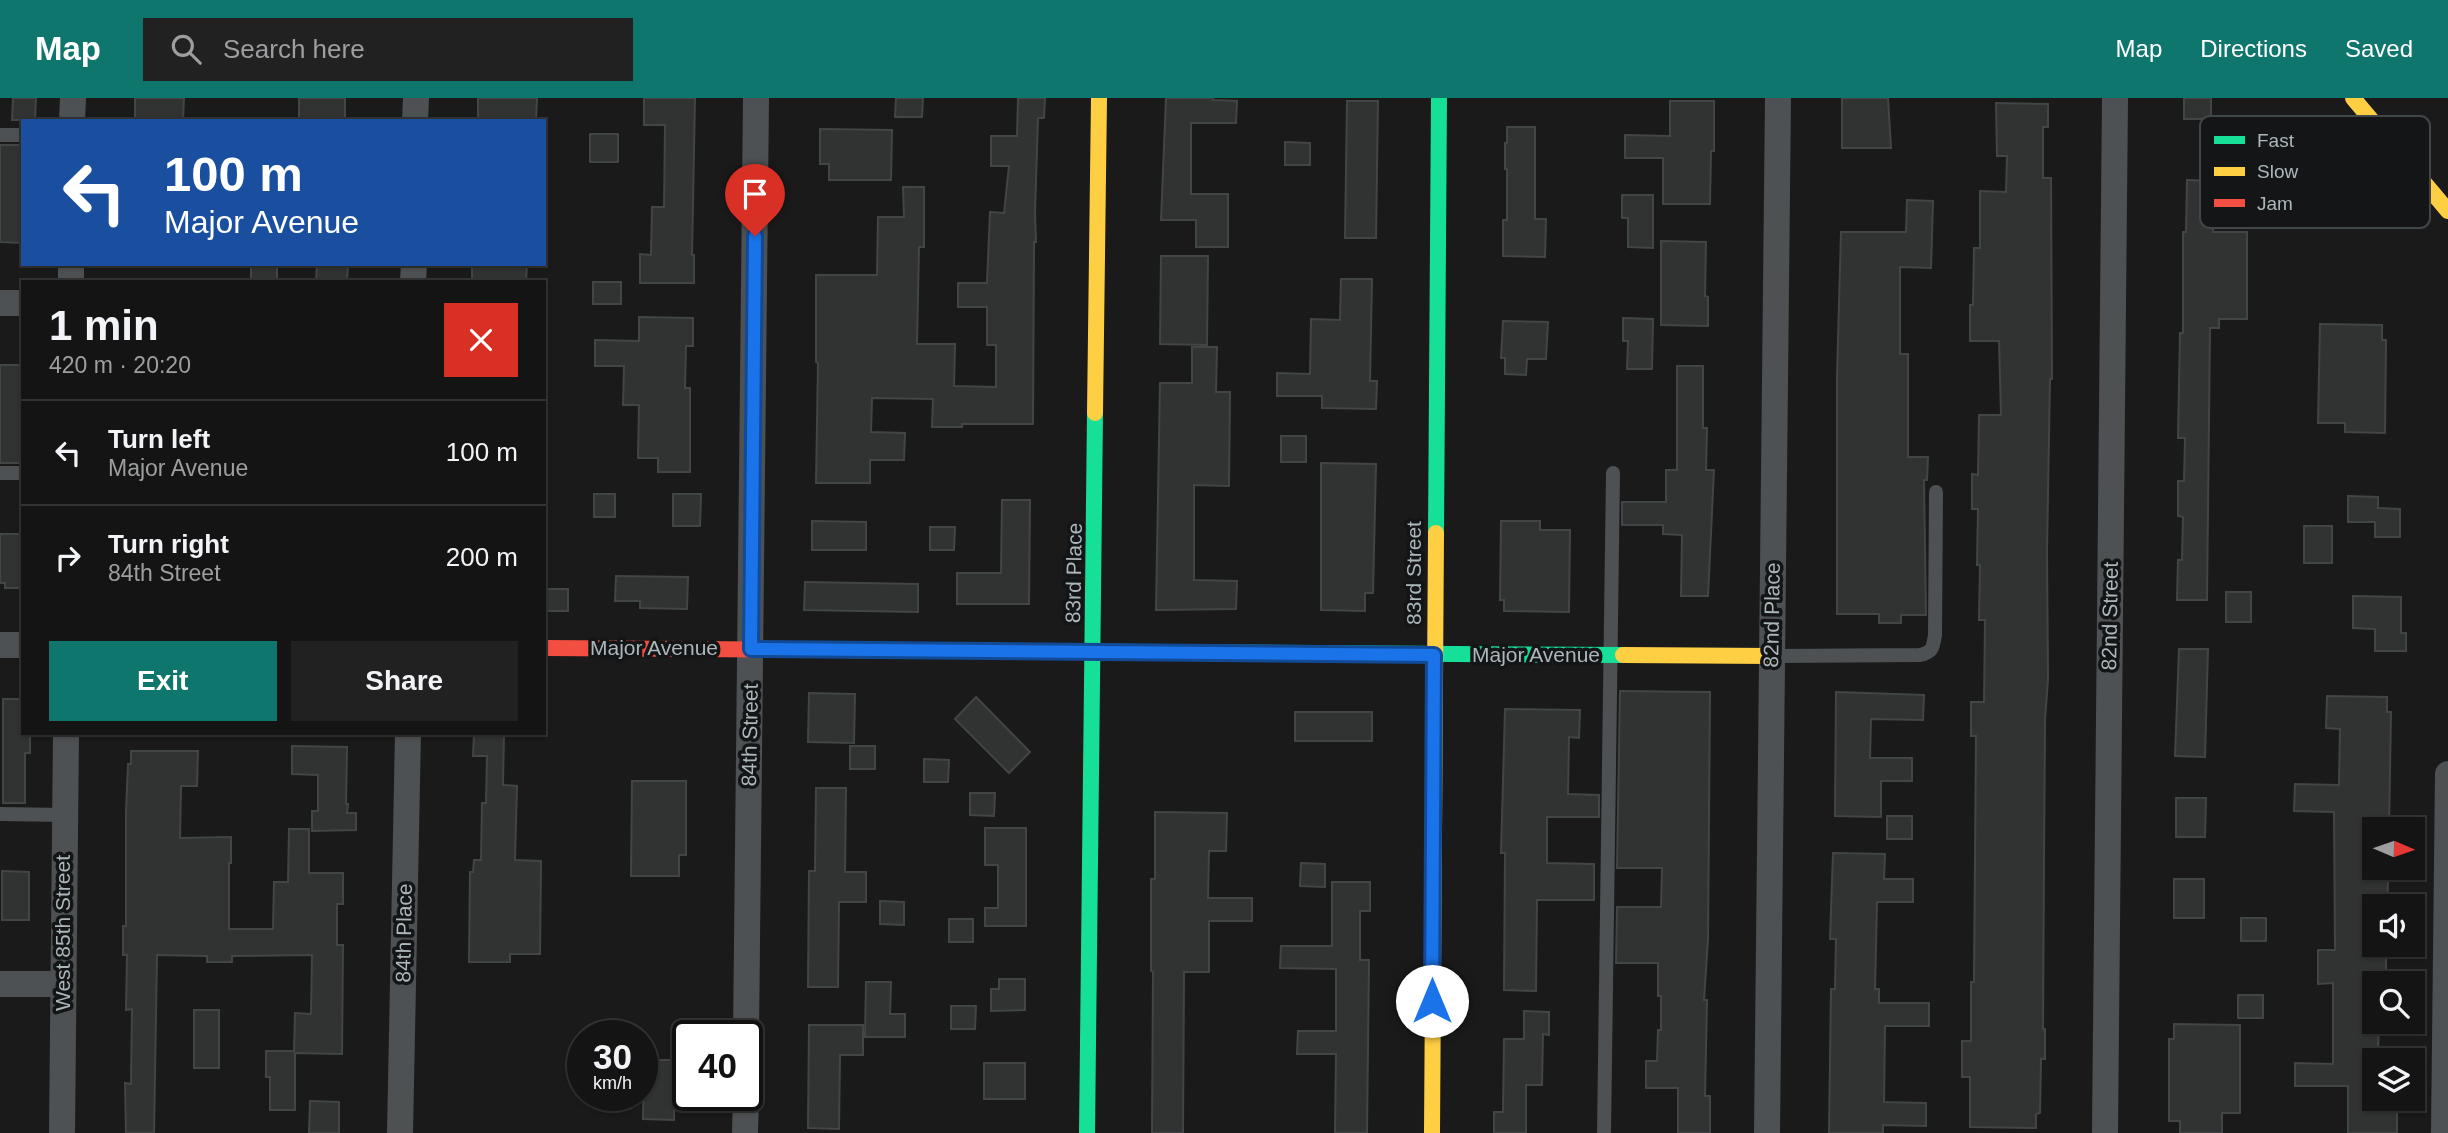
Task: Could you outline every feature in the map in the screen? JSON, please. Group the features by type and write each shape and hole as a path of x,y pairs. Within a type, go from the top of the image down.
{"street":[{"path":"72,119 73,98"},
{"path":"415,119 416,98"},
{"name":"84th Street","path":"746,1020 756,98"},
{"name":"83rd Place","path":"1087,1133 1099,98"},
{"name":"83rd Street","path":"1432,1133 1439,98"},
{"name":"82nd Place","path":"1767,1133 1778,98"},
{"name":"82nd Street","path":"2105,1133 2115,98"},
{"path":"2353,98 2368,116"},
{"path":"2430,190 2448,211"},
{"path":"0,303 21,303"},
{"path":"0,645 21,645"},
{"name":"Major Avenue","path":"546,648 1772,656"},
{"name":"West 85th Street","path":"62,1133 66,735"},
{"name":"84th Place","path":"400,1133 408,735"},
{"path":"2444,1133 2448,774"},
{"path":"0,984 63,984"},
{"path":"745,1133 746,1111"}],"lane":[{"path":"0,135 21,135"},
{"path":"0,473 21,473"},
{"path":"1604,1133 1613,473"},
{"path":"1772,656 1929,653 1933,648 1935,635 1936,492"},
{"path":"0,814 64,815"}],"building":[{"path":"13,98 36,98 35,119 12,120"},
{"path":"135,98 184,98 183,119 135,119"},
{"path":"299,98 345,98 345,119 299,119"},
{"path":"478,98 537,98 536,119 478,119"},
{"path":"644,98 695,98 692,255 694,283 640,283 640,254 651,255 652,207 664,207 665,125 644,125"},
{"path":"896,98 923,98 922,117 895,117"},
{"path":"1018,98 1045,98 1044,118 1038,118 1033,424 962,424 962,427 932,427 933,399 872,398 871,432 905,433 904,460 870,460 870,483 816,483 816,275 877,275 878,217 904,217 903,187 924,187 924,247 919,247 917,344 955,344 954,386 996,387 996,345 987,345 987,307 958,307 958,283 987,283 990,212 1004,213 1009,166 991,166 991,136 1017,136"},
{"path":"1166,98 1237,101 1236,123 1191,123 1191,194 1228,194 1228,247 1196,247 1196,220 1161,220"},
{"path":"1842,98 1888,98 1891,148 1842,148"},
{"path":"2184,98 2211,98 2211,116 2184,119"},
{"path":"1347,101 1378,101 1376,238 1345,238"},
{"path":"1670,101 1714,101 1710,204 1663,204 1663,158 1625,158 1625,135 1670,136"},
{"path":"1996,103 2048,104 2048,127 2043,127 2043,178 2051,178 2052,379 2047,551 2048,679 2045,720 2045,1059 2041,1059 2040,1113 2036,1114 2036,1128 1970,1127 1970,1077 1962,1077 1962,1041 1971,1041 1971,982 1974,982 1976,736 1971,736 1971,702 1984,702 1985,620 1979,620 1978,509 1972,509 1972,474 1978,475 1979,415 2001,415 1999,341 1970,341 1970,305 1973,305 1974,248 1980,248 1980,191 2006,192 2007,156 1997,156"},
{"path":"1507,127 1535,127 1535,219 1546,219 1545,257 1503,256 1503,220 1507,220"},
{"path":"820,129 892,130 891,180 829,180 829,164 820,164"},
{"path":"590,134 618,134 618,162 590,162"},
{"path":"1285,142 1310,143 1310,165 1285,165"},
{"path":"0,145 21,145 21,243 0,242"},
{"path":"2187,180 2200,180 2200,228 2213,228 2213,232 2247,232 2247,319 2219,319 2219,328 2210,328 2207,600 2177,600 2178,560 2182,560 2183,517 2178,516 2178,481 2184,481 2185,438 2178,438 2180,333 2183,333 2183,232 2186,232"},
{"path":"1622,195 1653,195 1653,248 1628,247 1628,218 1622,218"},
{"path":"1907,200 1933,201 1931,268 1900,267 1900,354 1908,354 1908,457 1928,457 1927,480 1924,480 1926,615 1901,615 1901,623 1879,623 1879,614 1837,614 1837,376 1841,232 1906,232"},
{"path":"1661,241 1706,242 1705,296 1708,297 1708,326 1661,325"},
{"path":"1161,256 1208,256 1207,345 1160,344"},
{"path":"251,266 277,266 277,280 251,280"},
{"path":"317,266 348,266 347,280 316,280"},
{"path":"472,266 527,266 526,280 472,280"},
{"path":"1341,279 1372,279 1370,381 1377,381 1376,409 1322,408 1322,396 1277,396 1277,373 1310,374 1311,319 1340,320"},
{"path":"593,282 621,282 621,304 593,304"},
{"path":"639,317 693,318 693,346 686,346 685,388 690,388 690,472 658,472 658,458 638,458 639,405 623,405 624,366 595,366 595,340 639,341"},
{"path":"1623,318 1653,319 1652,369 1627,369 1628,341 1623,341"},
{"path":"1503,321 1548,322 1546,359 1527,359 1526,375 1505,374 1505,358 1501,358"},
{"path":"2320,324 2382,325 2382,340 2386,340 2385,433 2345,432 2345,423 2318,423"},
{"path":"1192,347 1217,347 1216,392 1230,392 1229,486 1194,485 1194,580 1237,581 1236,609 1156,610 1160,383 1192,383"},
{"path":"0,365 21,365 21,463 0,463"},
{"path":"1677,366 1703,366 1703,428 1707,428 1706,470 1714,470 1708,596 1681,596 1682,535 1663,534 1663,525 1622,525 1622,502 1666,502 1666,470 1677,470"},
{"path":"1281,436 1306,436 1306,462 1281,462"},
{"path":"1321,463 1376,464 1373,593 1365,593 1365,611 1321,610"},
{"path":"594,494 615,494 615,517 594,517"},
{"path":"673,494 701,494 700,526 673,526"},
{"path":"2348,496 2378,497 2378,508 2400,509 2400,537 2375,537 2375,522 2348,522"},
{"path":"1002,500 1030,500 1029,604 957,604 957,573 1001,573"},
{"path":"812,521 866,522 866,550 812,550"},
{"path":"1501,521 1540,521 1540,530 1570,530 1569,612 1504,611 1504,600 1500,600"},
{"path":"2304,526 2332,526 2332,563 2304,563"},
{"path":"930,527 955,527 954,550 930,550"},
{"path":"0,534 21,534 21,588 5,588 5,583 0,583"},
{"path":"616,576 688,577 687,609 640,608 640,601 615,601"},
{"path":"805,582 918,584 918,612 804,610"},
{"path":"547,589 568,589 568,611 547,611"},
{"path":"2226,592 2251,592 2251,622 2226,622"},
{"path":"2353,596 2401,597 2401,633 2406,633 2406,651 2375,651 2375,629 2353,628"},
{"path":"2179,649 2208,649 2205,757 2175,756"},
{"path":"1620,691 1710,692 1708,939 1704,1000 1707,1000 1705,1096 1710,1096 1710,1133 1678,1133 1678,1088 1646,1088 1646,1061 1657,1061 1658,1030 1661,1030 1658,963 1616,963 1617,907 1661,907 1662,868 1617,868"},
{"path":"1836,692 1924,695 1923,720 1871,719 1870,758 1912,758 1912,781 1881,781 1881,817 1835,816"},
{"path":"809,693 855,694 854,743 808,742"},
{"path":"2327,696 2387,697 2387,712 2391,712 2389,817 2362,817 2362,880 2388,881 2387,894 2362,894 2362,957 2386,957 2386,971 2362,971 2362,1034 2379,1034 2378,1048 2362,1048 2362,1111 2397,1111 2397,1133 2348,1133 2348,1086 2295,1086 2295,1063 2333,1064 2333,983 2318,984 2318,950 2335,950 2334,812 2294,811 2295,784 2339,785 2340,729 2326,728"},
{"path":"976,697 1030,752 1009,773 955,719"},
{"path":"3,699 21,699 21,735 30,735 30,753 25,753 25,803 3,803"},
{"path":"1505,709 1580,710 1579,738 1569,737 1568,794 1599,795 1599,817 1547,817 1547,863 1594,864 1594,900 1537,900 1536,991 1504,990 1505,853 1501,853"},
{"path":"1295,712 1372,712 1372,741 1295,741"},
{"path":"474,735 504,735 503,785 517,786 515,860 541,861 540,954 510,954 510,962 469,962 470,872 473,872 474,860 481,860 482,803 486,803 487,756 473,756"},
{"path":"292,746 347,747 346,804 347,813 356,813 356,830 312,831 312,811 318,811 318,775 292,774"},
{"path":"850,746 875,746 875,769 850,769"},
{"path":"131,751 198,751 197,786 181,786 180,838 231,837 229,929 273,929 274,882 288,882 289,829 309,829 309,873 343,873 343,904 337,904 337,945 343,945 342,1054 295,1053 295,1110 270,1110 270,1077 266,1077 266,1051 294,1051 295,1013 311,1014 312,955 232,956 232,962 207,962 207,956 157,955 154,1133 126,1133 125,1083 131,1084 132,1009 126,1010 127,955 123,955 123,926 126,926 126,812"},
{"path":"924,759 949,760 948,782 924,782"},
{"path":"632,781 686,781 686,855 679,855 679,876 631,876"},
{"path":"816,788 846,788 845,872 866,872 866,902 839,902 838,987 808,987 809,871 815,871"},
{"path":"970,793 995,793 994,816 970,815"},
{"path":"2176,798 2206,798 2205,837 2176,837"},
{"path":"1155,812 1227,813 1226,851 1209,851 1208,898 1252,898 1252,921 1209,921 1209,972 1184,972 1183,1133 1152,1133 1151,879 1155,879"},
{"path":"1887,816 1912,816 1912,839 1887,839"},
{"path":"985,828 1026,828 1026,926 985,926 985,908 998,908 998,865 985,865"},
{"path":"1833,853 1885,854 1884,879 1913,879 1913,902 1877,902 1875,989 1879,989 1879,1003 1929,1003 1929,1026 1885,1026 1884,1102 1926,1103 1926,1126 1883,1125 1883,1133 1829,1133 1831,989 1835,989 1836,939 1830,939"},
{"path":"1301,863 1325,864 1325,887 1300,886"},
{"path":"2,871 29,872 29,920 2,920"},
{"path":"2174,879 2204,879 2204,918 2174,918"},
{"path":"1332,882 1370,882 1370,911 1360,911 1360,960 1369,960 1367,1133 1335,1133 1336,1054 1297,1054 1298,1031 1336,1031 1336,969 1280,968 1281,946 1332,946"},
{"path":"880,901 904,902 904,925 880,924"},
{"path":"2241,918 2266,918 2266,941 2241,941"},
{"path":"949,919 973,919 973,942 949,942"},
{"path":"999,979 1025,979 1025,1010 991,1011 991,989 999,989"},
{"path":"866,982 891,982 890,1014 905,1014 905,1037 865,1037"},
{"path":"2238,995 2263,995 2263,1018 2238,1018"},
{"path":"951,1006 976,1006 975,1029 951,1029"},
{"path":"194,1010 219,1010 219,1068 194,1068"},
{"path":"1524,1011 1549,1012 1549,1035 1543,1034 1542,1085 1526,1085 1526,1133 1494,1133 1494,1112 1503,1112 1504,1039 1524,1039"},
{"path":"2174,1024 2240,1025 2240,1113 2222,1113 2222,1133 2180,1133 2180,1121 2169,1121 2169,1039 2174,1039"},
{"path":"809,1025 863,1025 863,1055 840,1055 839,1129 808,1128"},
{"path":"658,1060 672,1060 674,1120 643,1119 643,1111 658,1111"},
{"path":"984,1063 1025,1063 1025,1099 984,1099"},
{"path":"310,1101 339,1102 339,1133 309,1133"}],"traffic: fast":[{"path":"1436,533 1439,98"},
{"path":"1087,1133 1095,413"},
{"path":"974,651 1623,655"}],"traffic: slow":[{"path":"1095,413 1099,98"},
{"path":"2353,98 2368,116"},
{"path":"2430,190 2448,211"},
{"path":"1432,1133 1436,533"},
{"path":"1623,655 1772,656"}],"traffic: jam":[{"path":"546,648 974,651"}],"route":[{"path":"755,236 751,649 1434,655 1432,1001"}]}
